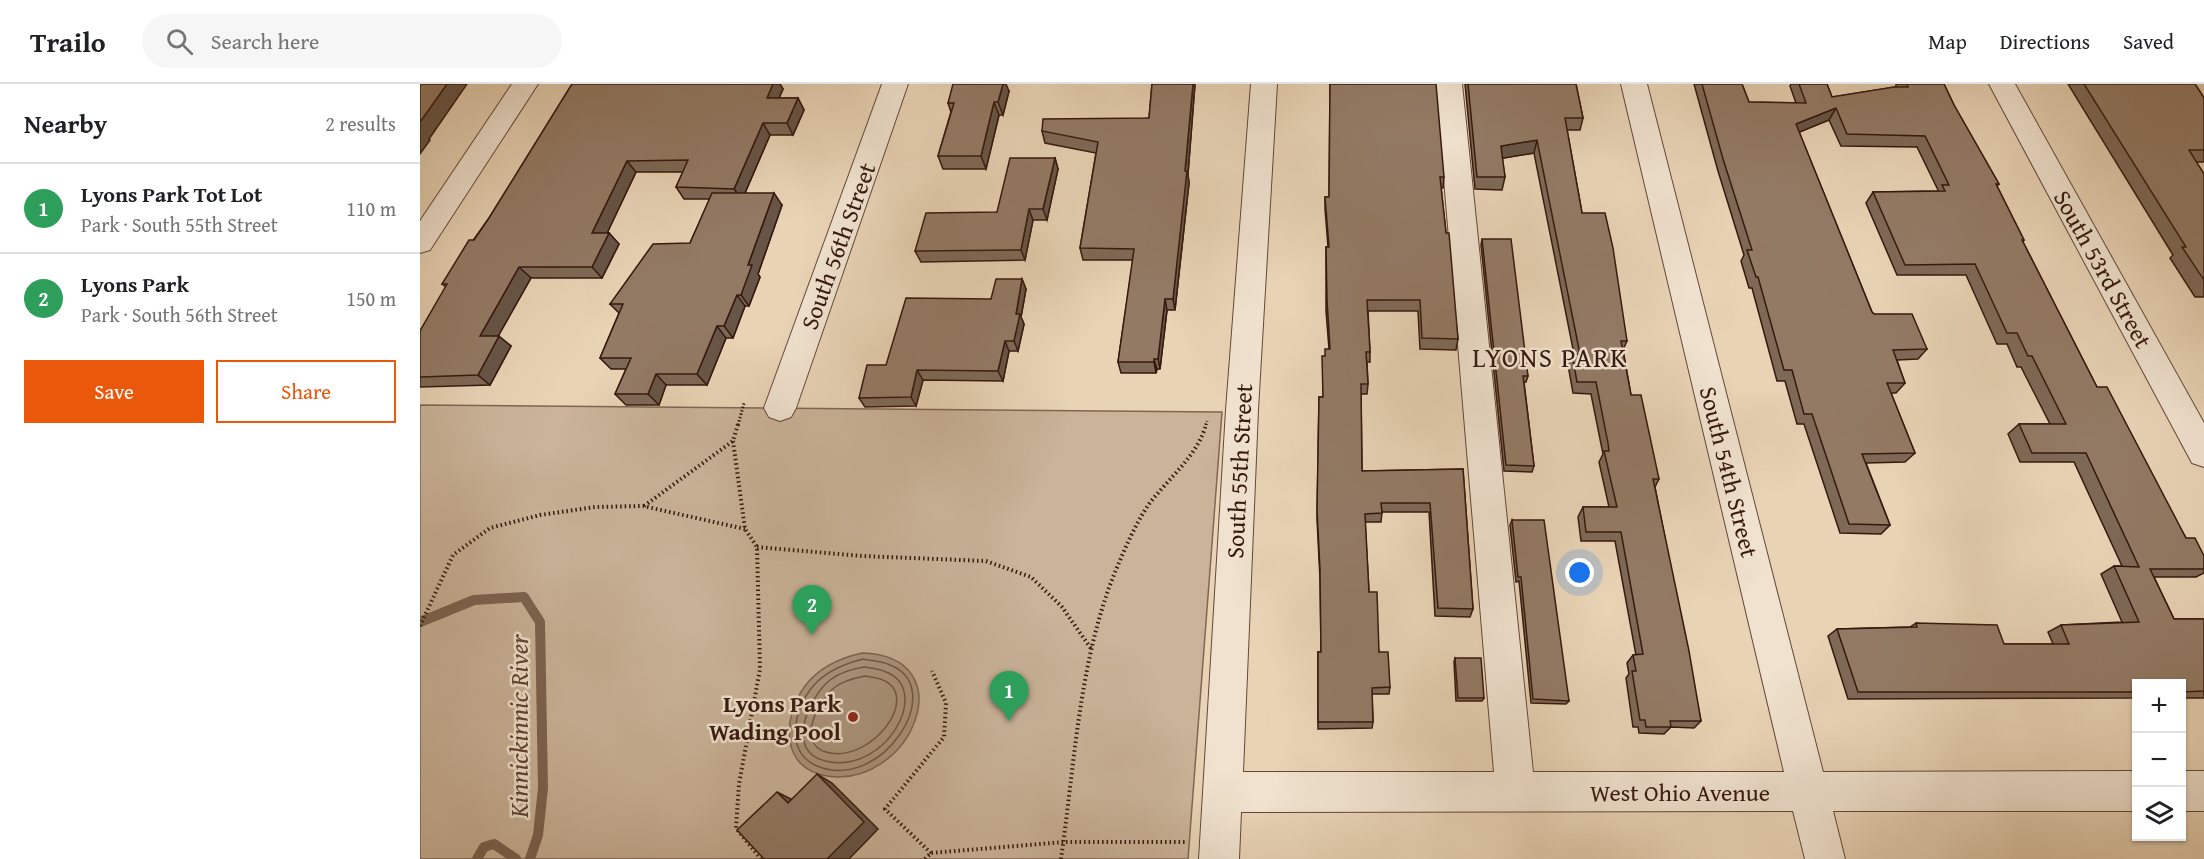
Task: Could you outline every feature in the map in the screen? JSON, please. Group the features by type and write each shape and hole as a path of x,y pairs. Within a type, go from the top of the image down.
{"street":[{"path":"420,243 525,84"},
{"name":"South 56th Street","path":"780,408 895,84"},
{"name":"South 55th Street","path":"1219,859 1242,410 1264,84"},
{"path":"1449,84 1515,792"},
{"name":"South 54th Street","path":"1634,84 1825,859"},
{"name":"South 53rd Street","path":"2002,84 2204,453"},
{"name":"West Ohio Avenue","path":"1223,792 2132,791"},
{"path":"2186,791 2204,791"}],"path":[{"path":"744,402 733,441 745,529 757,547 760,669 739,784 736,828 761,859"},
{"path":"1061,859 1084,691 1108,591 1135,526 1203,438 1208,415"},
{"path":"644,506 733,441"},
{"path":"420,626 453,555 490,528 540,515 595,507 644,506 745,529"},
{"path":"757,547 862,556 931,556 986,561 1031,577 1062,607 1092,650"},
{"path":"931,853 885,809 944,736 946,703 932,671"},
{"path":"925,859 931,853 1064,842 1187,842"}],"shaded area":[{"path":"420,405 1222,412 1188,859 420,859"}],"water":[{"name":"Lyons Park Wading Pool","path":"862,653 894,660 912,675 919,697 915,720 902,744 883,763 857,775 827,776 812,771 800,763 793,753 790,740 789,726 797,698 811,679 823,669"}],"building":[{"path":"420,84 447,84 420,122"},
{"path":"572,84 773,84 767,98 798,98 787,123 763,123 734,189 676,187 688,160 627,161 592,233 609,233 592,267 519,267 480,336 499,336 478,375 420,377 420,331 447,284 442,284 469,240 474,240 489,218"},
{"path":"953,84 1003,84 998,102 994,102 981,156 938,156 954,103 948,103"},
{"path":"1152,84 1193,84 1185,171 1187,171 1173,299 1165,299 1158,359 1154,359 1154,362 1118,362 1134,249 1080,248 1098,142 1042,131 1043,119 1149,118"},
{"path":"1330,84 1436,84 1444,177 1440,177 1446,233 1449,233 1458,339 1422,338 1420,300 1367,300 1370,352 1366,352 1368,384 1361,384 1362,471 1463,469 1473,609 1438,608 1430,503 1381,503 1382,513 1365,514 1369,592 1377,592 1379,652 1388,652 1390,687 1372,688 1373,722 1318,722 1318,652 1321,652 1317,510 1319,397 1323,397 1322,356 1325,356 1325,349 1330,349 1326,247 1329,247 1325,197 1329,197"},
{"path":"1468,84 1576,84 1583,118 1565,118 1582,213 1605,213 1613,248 1627,341 1621,341 1631,395 1641,395 1659,479 1653,479 1689,651 1701,721 1670,721 1671,727 1646,727 1645,720 1640,720 1632,671 1636,671 1633,655 1643,654 1621,532 1586,532 1583,507 1617,507 1604,451 1609,451 1596,382 1577,382 1572,354 1580,354 1537,140 1501,146 1505,177 1477,177"},
{"path":"1702,84 1742,84 1749,102 1806,103 1799,84 1827,84 1832,97 1894,87 1908,87 1907,84 1944,84 1999,184 1996,184 2024,240 2022,240 2097,387 2107,387 2186,538 2195,538 2204,556 2204,569 2150,569 2174,619 2204,619 2204,691 2186,692 2186,679 2132,679 2132,692 1858,692 1837,629 1917,627 1916,623 1997,625 2004,644 2069,644 2061,625 2139,622 2114,566 2139,567 2086,453 2032,453 2019,424 2066,424 2032,356 2028,356 2017,333 2007,333 1975,264 1905,265 1873,192 1945,191 1942,185 1949,185 1925,136 1847,134 1836,108 1796,124 1872,312 1874,314 1912,314 1927,349 1893,350 1905,383 1887,383 1915,453 1862,454 1890,525 1849,524 1812,414 1804,414 1792,370 1784,370 1758,277 1756,277 1747,250 1752,250"},
{"path":"2084,84 2195,84 2204,98 2204,150 2189,150 2204,174 2204,280 2182,247 2186,247"},
{"path":"1010,158 1055,158 1043,209 1029,209 1021,250 915,251 926,213 997,212"},
{"path":"712,193 774,193 748,265 752,265 741,295 737,295 724,326 717,326 697,374 656,374 648,394 615,394 631,358 600,358 623,304 610,304 653,244 690,243"},
{"path":"1482,239 1511,239 1528,376 1523,376 1534,466 1506,465"},
{"path":"996,279 1022,279 1016,314 1020,314 1014,341 1005,341 998,371 917,370 911,397 859,398 867,365 886,365 906,298 991,299"},
{"path":"1512,520 1544,520 1569,701 1533,699 1521,577 1518,577"},
{"path":"1455,658 1481,658 1484,698 1458,698"},
{"path":"817,774 864,822 827,859 764,859 737,830 777,792 788,803"}],"waterway":[{"name":"Kinnickinnic River","path":"420,622 474,600 524,597 540,622 543,788 538,835 530,859"},
{"name":"Kinnickinnic River","path":"477,859 484,847 494,844 516,859"}],"place":[{"name":"Lyons Park","path":"812,635"},
{"name":"Lyons Park Wading Pool","path":"853,717"},
{"name":"Lyons Park Tot Lot","path":"1009,721"}],"district":[{"name":"LYONS PARK","path":"1550,357"}]}
